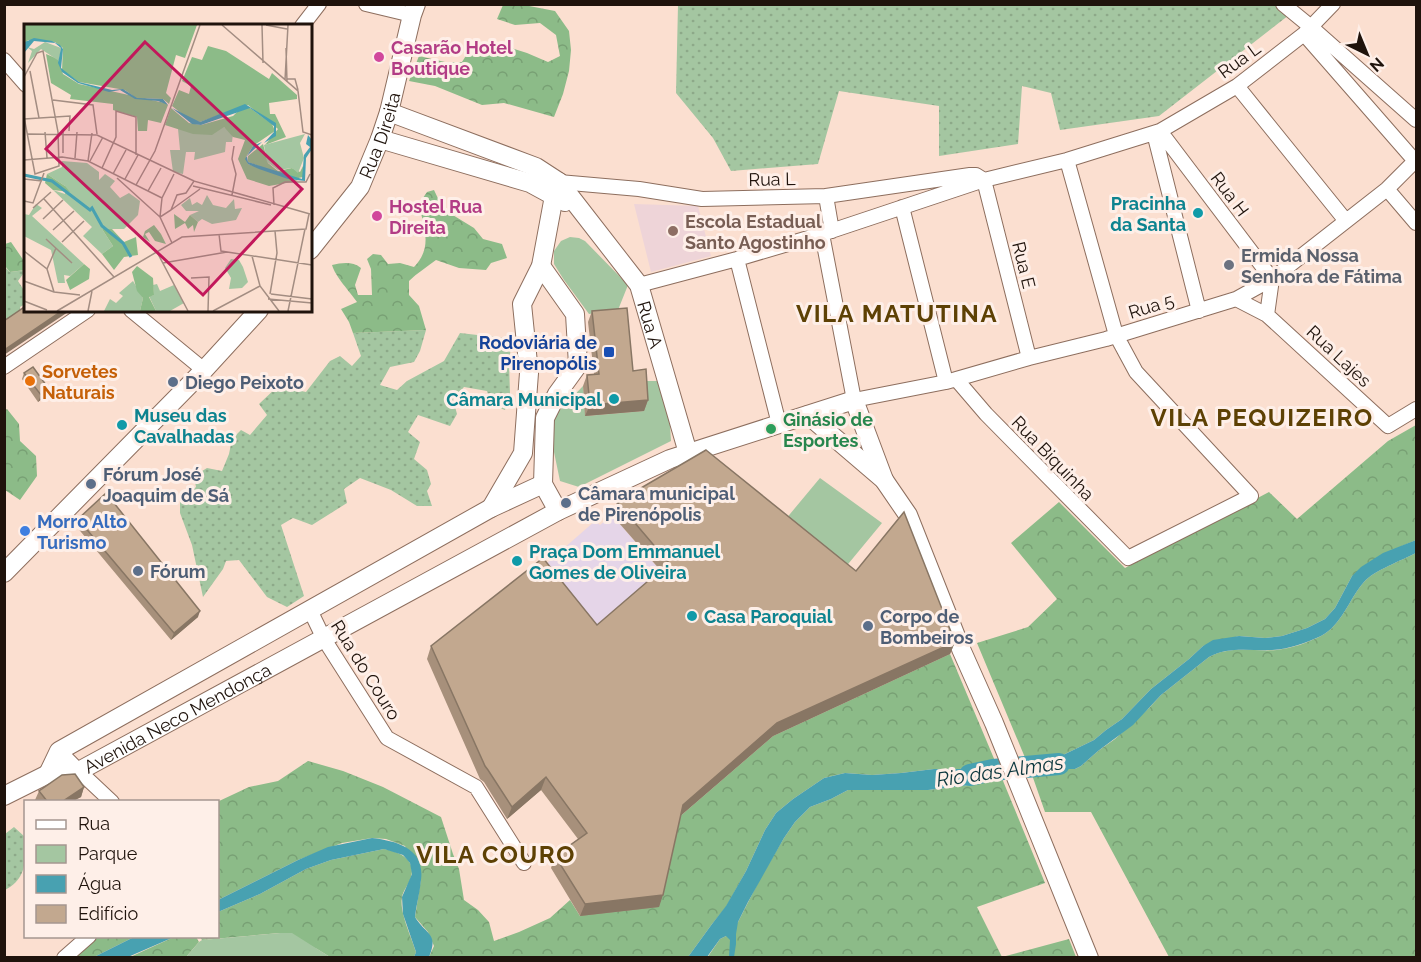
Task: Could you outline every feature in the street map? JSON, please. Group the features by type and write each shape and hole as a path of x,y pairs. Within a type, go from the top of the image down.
{"street":[{"path":"304,24 319,4"},
{"path":"366,4 414,10"},
{"path":"1283,4 1416,161"},
{"name":"Rua L","path":"639,285 827,232 984,180 1067,160 1157,132 1237,86 1307,31 1333,4"},
{"name":"Rua Direita","path":"312,247 360,187 389,112 414,10"},
{"path":"1307,31 1416,120"},
{"path":"4,60 24,83"},
{"path":"1237,86 1346,221"},
{"path":"389,112 536,167 556,189"},
{"path":"1157,132 1199,311"},
{"name":"Rua H","path":"1157,132 1272,279"},
{"path":"380,139 556,189"},
{"path":"1067,160 1116,335"},
{"name":"Rua 5","path":"854,400 951,380 1116,335 1236,299 1272,279 1387,189 1416,161"},
{"name":"Rua L","path":"556,189 639,189 702,199 826,196 970,175 976,175 984,180"},
{"name":"Rua E","path":"984,180 1029,358"},
{"path":"491,508 523,453 529,373 522,304 541,266 556,189"},
{"name":"Rua A","path":"556,189 582,211 639,285 688,453"},
{"path":"1387,189 1416,223"},
{"path":"826,196 827,232 854,400 884,480 908,515 1089,957"},
{"path":"902,207 951,380"},
{"path":"737,259 779,424"},
{"path":"541,266 575,314 578,365 557,394 545,418 543,484 558,511"},
{"path":"1268,315 1272,279"},
{"name":"Rua Lajes","path":"1236,299 1268,315 1388,426 1416,409"},
{"path":"133,312 204,370"},
{"path":"4,573 204,370 257,312"},
{"path":"4,367 82,313"},
{"name":"Rua Biquinha","path":"951,380 1128,558 1251,496 1136,372 1116,335"},
{"name":"Avenida Neco Mendonça","path":"48,774 79,771 558,511 670,459 854,400"},
{"path":"808,415 884,480"},
{"name":"Avenida Neco Mendonça","path":"48,774 59,751 491,508 543,484"},
{"name":"Rua do Couro","path":"310,610 324,639 387,738 476,787 524,863"},
{"path":"59,751 111,800"},
{"path":"4,796 48,774"},
{"path":"64,957 87,938"}],"shaded area":[{"name":"Escola Estadual Santo Agostinho","path":"634,204 698,206 711,256 651,272"},
{"path":"612,515 665,576 593,638 539,570 595,521 600,525"}],"green space":[{"path":"1278,4 1289,15 1159,116 1060,130 1051,93 1022,86 1018,144 939,156 939,106 839,91 818,164 731,171 713,138 676,93 678,5"},
{"path":"503,5 524,5 555,11 569,31 571,50 569,71 554,117 504,103 482,105 435,86 409,81 419,56 445,62 462,62 467,54 477,47 508,47 548,62 560,56 556,35 540,23 515,25 497,19"},
{"path":"434,190 443,209 474,228 483,239 502,244 507,258 491,263 486,270 459,268 436,260 409,281 409,295 419,306 426,330 353,333 341,309 357,302 339,279 332,265 351,263 361,268 355,285 358,295 372,295 371,269 367,259 373,254 381,255 388,264 400,263 414,267 424,252 426,237 419,204 427,192"},
{"path":"570,237 585,241 628,285 618,310 589,314 564,280 554,264 554,251 561,241"},
{"path":"11,242 24,261 24,270 10,272 5,266 5,244"},
{"path":"4,266 10,272 24,270 18,281 24,290 24,305 20,307 21,314 4,323"},
{"path":"426,330 414,362 390,367 380,385 397,390 407,381 444,361 460,333 512,339 509,362 510,394 505,410 491,405 487,391 464,387 453,399 457,414 450,426 418,415 408,432 420,442 414,459 427,470 431,484 427,491 432,506 417,506 391,490 360,478 344,489 347,503 312,525 293,518 281,525 304,596 287,607 267,597 239,560 226,561 203,597 192,545 180,513 180,502 196,487 194,476 207,468 222,471 232,439 241,430 250,435 267,415 259,404 278,386 306,392 330,361 340,356 352,366 361,356 353,333"},
{"path":"642,381 660,381 670,425 671,441 579,487 560,481 549,428 559,411 583,386 586,416 644,411"},
{"path":"7,409 19,424 20,441 36,456 37,476 20,500 5,490 4,411"},
{"path":"1416,425 1416,540 1352,576 1335,608 1325,619 1282,636 1265,638 1239,636 1203,646 1151,689 1122,719 1094,740 1063,755 1026,760 977,643 1028,627 1057,599 1011,543 1059,502 1125,568 1269,492 1297,519 1388,441"},
{"path":"820,478 882,523 844,569 785,520"},
{"path":"1416,553 1416,957 1169,957 1091,812 1045,812 1031,772 1041,774 1081,766 1115,739 1161,695 1217,653 1234,650 1283,649 1321,636 1334,625 1368,578"},
{"path":"950,654 995,761 960,769 872,775 845,773 824,778 776,813 726,907 688,957 429,957 434,946 428,932 415,917 421,879 405,846 386,839 372,838 342,843 298,860 219,900 219,801 249,787 278,781 308,761 343,771 383,787 441,817 459,869 464,900 489,922 494,941 550,918 570,900 580,916 678,818 773,736"},
{"path":"1001,776 1045,883 977,907 1002,957 1069,939 1076,957 707,958 720,939 726,936 738,922 784,838 795,822 810,807 848,790 928,790 979,784"},
{"path":"14,827 24,836 24,868 18,880 5,890 5,834"},
{"path":"384,849 396,852 410,862 412,873 402,903 404,917 416,952 414,957 330,957 280,933 202,940 201,938 219,938 219,912 260,894 306,869 331,860"},
{"path":"292,933 330,957 186,957 202,940"},
{"path":"88,938 132,938 94,957 64,958"},
{"path":"172,938 197,938 199,942 186,957 128,958"}],"water":[{"path":"1416,540 1416,553 1368,578 1334,625 1321,636 1285,648 1232,650 1209,657 1161,695 1133,725 1081,766 1041,774 1031,772 1026,760 1063,755 1094,740 1122,719 1151,689 1213,640 1239,636 1265,638 1282,636 1325,619 1335,608 1352,576 1361,567 1383,553"},
{"path":"995,761 1001,776 979,784 928,790 848,790 810,807 795,822 784,838 748,902 738,922 734,957 729,957 730,940 726,936 720,939 707,957 688,957 726,906 776,813 824,778 845,773 872,775 960,769"},
{"path":"372,838 400,844 414,854 421,869 415,917 432,939 429,957 414,957 416,952 403,914 402,897 412,874 410,863 403,855 384,849 331,860 306,869 260,894 219,912 219,900 328,847"},
{"path":"132,938 172,938 128,957 94,957"}],"building":[{"path":"24,307 24,312 60,312 4,350 4,321"},
{"path":"627,308 633,371 646,369 648,400 590,405 587,375 599,374 592,311"},
{"path":"33,367 49,389 41,395 24,373"},
{"path":"706,450 856,571 904,512 955,642 777,723 683,805 663,895 585,904 555,856 587,833 546,777 512,807 485,766 431,646 543,558 597,625 669,563 617,502"},
{"name":"Fórum","path":"106,493 200,611 174,633 78,519"},
{"path":"75,774 84,787 64,800 46,800 39,791 62,775"}],"waterway":[{"name":"Rio das Almas","path":"970,775 993,770 1059,764"}],"place":[{"name":"Casarão Hotel Boutique","path":"379,57"},
{"name":"Pracinha da Santa","path":"1198,213"},
{"name":"Hostel Rua Direita","path":"377,216"},
{"name":"Escola Estadual Santo Agostinho","path":"673,231"},
{"name":"Ermida Nossa Senhora de Fátima","path":"1229,265"},
{"name":"Rodoviária de Pirenopólis","path":"609,352"},
{"name":"Sorvetes Naturais","path":"30,381"},
{"name":"Diego Peixoto","path":"173,382"},
{"name":"Câmara Municipal","path":"614,399"},
{"name":"Museu das Cavalhadas","path":"122,425"},
{"name":"Ginásio de Esportes","path":"771,429"},
{"name":"Fórum José Joaquim de Sá","path":"91,484"},
{"name":"Câmara municipal de Pirenópolis","path":"566,503"},
{"name":"Morro Alto Turismo","path":"25,531"},
{"name":"Praça Dom Emmanuel Gomes de Oliveira","path":"517,561"},
{"name":"Fórum","path":"138,571"},
{"name":"Casa Paroquial","path":"692,616"},
{"name":"Corpo de Bombeiros","path":"868,626"}],"district":[{"name":"VILA MATUTINA","path":"897,313"},
{"name":"VILA PEQUIZEIRO","path":"1262,417"},
{"name":"VILA COURO","path":"496,854"}]}
